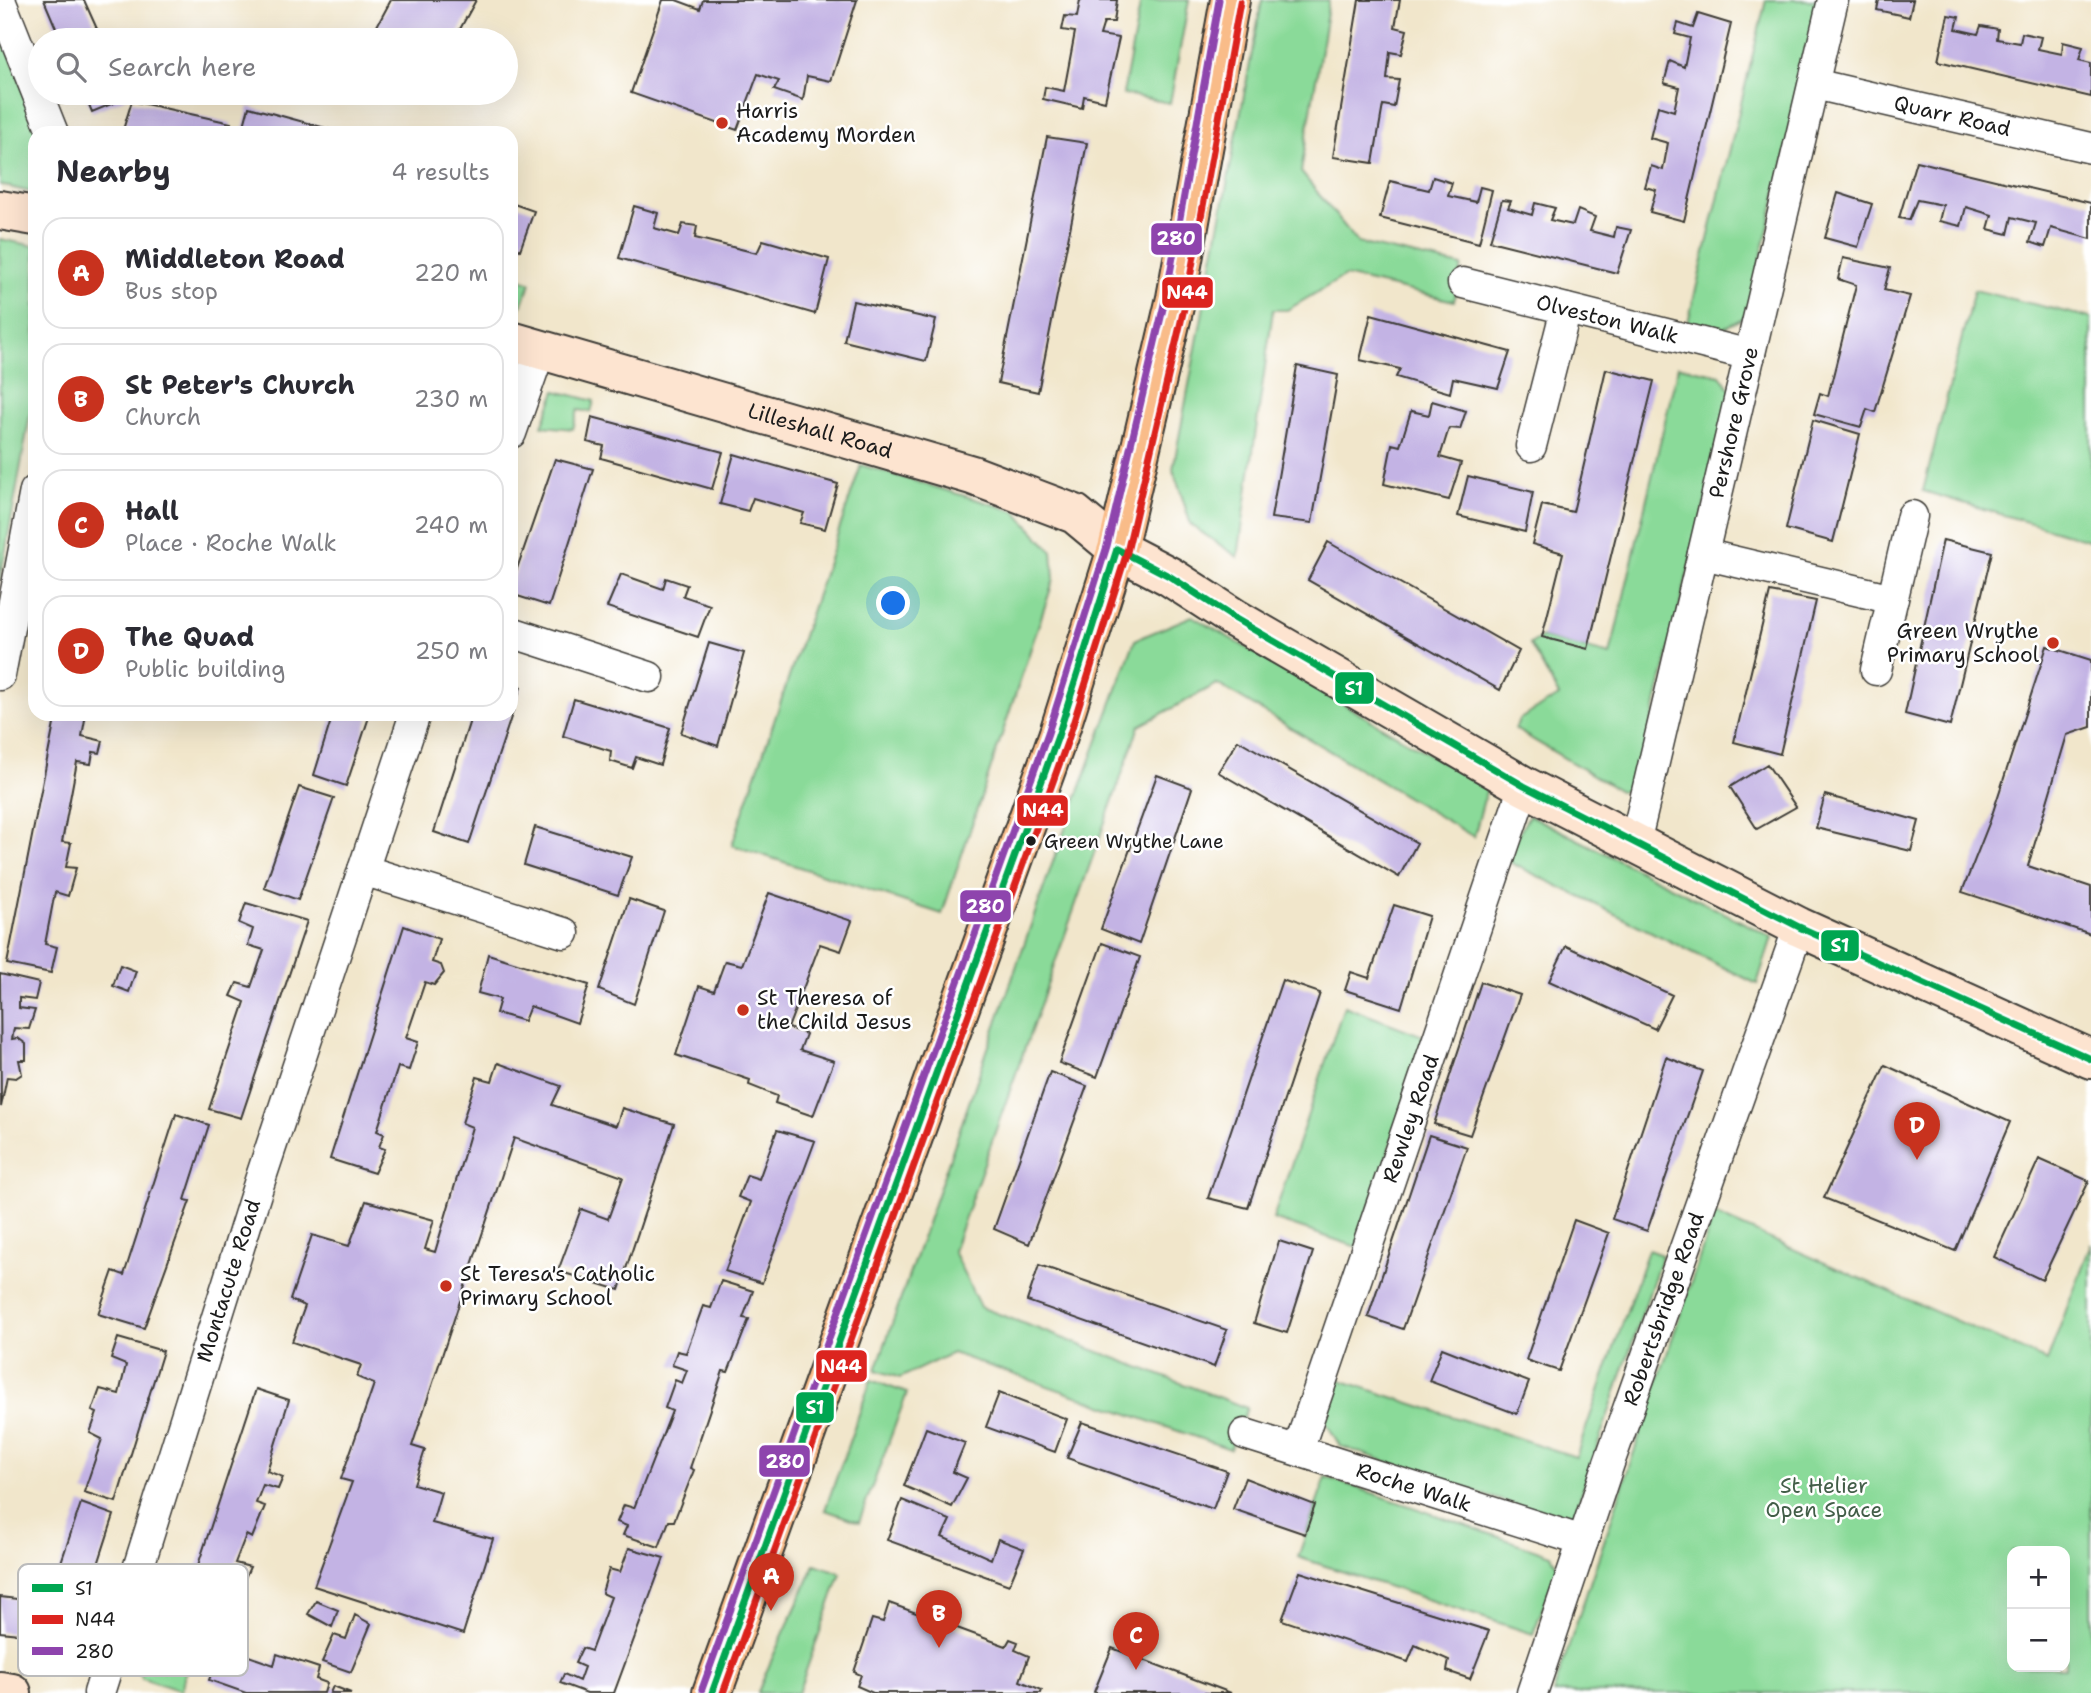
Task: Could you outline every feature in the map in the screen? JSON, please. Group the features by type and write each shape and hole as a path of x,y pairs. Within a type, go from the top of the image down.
{"main road":[{"path":"712,1693 1058,736 1117,550 1177,298 1230,0"}],"street":[{"path":"0,0 28,70"},
{"name":"Pershore Grove","path":"1635,844 1833,0"},
{"name":"Quarr Road","path":"1814,84 2091,148"},
{"path":"42,105 50,126"},
{"path":"0,210 28,215"},
{"name":"Olveston Walk","path":"1463,283 1750,355"},
{"path":"1531,446 1566,309"},
{"path":"518,390 525,346"},
{"name":"Lilleshall Road","path":"525,346 972,475 1075,514 1117,550"},
{"path":"1875,670 1912,516"},
{"path":"0,675 28,528"},
{"path":"1117,550 1169,576 1234,618 1524,786 1799,926 2091,1059"},
{"path":"1703,554 1892,599"},
{"path":"518,634 649,677"},
{"name":"Montacute Road","path":"140,1564 262,1174 413,721"},
{"name":"Rewley Road","path":"1298,1450 1524,786"},
{"path":"363,870 564,933"},
{"name":"Robertsbridge Road","path":"1532,1693 1799,926"},
{"name":"Roche Walk","path":"1245,1434 1583,1541"},
{"name":"Montacute Road","path":"99,1693 104,1676"},
{"path":"0,1691 12,1693"}],"green space":[{"path":"1141,0 1189,0 1170,103 1123,94"},
{"path":"1262,0 1329,0 1301,172 1358,243 1462,266 1454,301 1345,276 1287,310 1273,310 1238,557 1191,525 1173,469"},
{"path":"1766,0 1823,0 1749,308 1743,318 1722,329 1688,322"},
{"path":"0,29 38,126 28,126 28,191 0,185"},
{"path":"0,239 28,245 28,426 0,581"},
{"path":"518,278 531,283 518,314"},
{"path":"1974,290 2091,318 2091,541 1923,491"},
{"path":"1678,366 1720,375 1732,392 1637,782 1622,792 1515,729 1520,719 1559,696 1530,644 1542,637 1610,655"},
{"path":"556,391 594,401 591,412 578,410 573,429 542,426"},
{"path":"861,465 1015,511 1052,551 1054,579 942,914 732,845"},
{"path":"1192,616 1487,788 1474,837 1217,684 1139,726 953,1251 980,1307 1247,1408 1230,1449 952,1353 900,1378 876,1370 1051,867 1135,640"},
{"path":"1529,815 1772,937 1757,984 1505,860"},
{"path":"1344,1006 1426,1037 1357,1247 1273,1219"},
{"name":"St Helier Open Space","path":"1714,1214 2047,1361 2091,1244 2091,1693 1553,1693"},
{"path":"1648,1250 1662,1255 1571,1524 1340,1446 1318,1409 1331,1377 1576,1457"},
{"path":"871,1380 907,1393 859,1522 825,1510"},
{"path":"1326,1477 1551,1555 1558,1567 1533,1634 1298,1557"},
{"path":"815,1564 841,1573 798,1693 758,1693 771,1660"},
{"path":"141,1676 185,1676 181,1691"}],"building":[{"path":"44,0 84,0 97,28 56,28"},
{"path":"391,0 476,0 461,28 377,26"},
{"path":"663,0 676,0 700,9 703,0 857,0 831,81 807,76 803,100 774,90 779,81 758,74 737,130 631,93"},
{"path":"1080,0 1117,0 1114,22 1104,22 1100,35 1119,38 1105,101 1084,96 1082,108 1043,99 1045,87 1064,91 1075,32 1062,30 1065,16 1077,17"},
{"path":"1359,0 1400,0 1395,27 1407,30 1401,54 1390,52 1387,79 1399,80 1394,107 1383,105 1373,163 1333,157"},
{"path":"1879,0 1913,0 1909,17 1877,10"},
{"path":"1698,14 1731,24 1684,221 1650,212 1656,190 1645,187 1651,166 1663,170 1668,143 1650,138 1658,106 1674,111 1679,87 1664,83 1670,61 1684,67 1690,38 1675,34 1678,23 1693,28"},
{"path":"1948,15 1959,17 1956,29 1978,34 1981,26 1998,29 1997,39 2020,43 2022,33 2041,37 2038,49 2062,54 2063,42 2083,47 2079,60 2091,63 2091,97 1938,61"},
{"path":"89,105 109,105 92,112"},
{"path":"131,105 150,105 231,123 230,126 124,126"},
{"path":"249,107 318,126 244,126"},
{"path":"1047,137 1087,143 1038,392 998,383"},
{"path":"1916,161 2091,203 2091,239 2051,228 2045,247 2030,242 2036,223 2012,217 2008,234 1988,229 1992,215 1966,207 1961,226 1939,221 1943,205 1917,200 1909,220 1899,218"},
{"path":"1433,177 1452,183 1448,196 1476,202 1480,187 1492,190 1479,243 1380,218 1390,181 1429,190"},
{"path":"1838,193 1872,204 1858,247 1825,238"},
{"path":"1502,200 1511,201 1508,208 1532,215 1535,203 1555,208 1550,220 1573,225 1578,210 1595,217 1590,231 1614,237 1616,227 1631,230 1617,273 1490,241"},
{"path":"518,205 534,211 520,250 518,249"},
{"path":"634,206 658,213 654,228 679,235 683,224 697,226 695,238 757,253 763,240 829,259 815,314 619,258"},
{"path":"1843,258 1890,268 1884,290 1910,296 1875,412 1867,409 1861,427 1814,414 1820,393 1828,396 1856,285 1838,279"},
{"path":"853,301 936,320 926,361 844,341"},
{"path":"1371,314 1510,352 1498,388 1453,378 1450,393 1396,377 1400,369 1360,360"},
{"path":"1297,366 1338,375 1312,523 1271,518"},
{"path":"1606,369 1654,381 1588,649 1542,637 1563,553 1532,544 1542,505 1573,512"},
{"path":"1432,401 1466,411 1460,429 1449,428 1440,457 1461,463 1449,500 1384,484 1392,444 1400,446 1411,411 1429,415"},
{"path":"592,417 723,452 712,489 601,458 604,446 587,442"},
{"path":"1813,420 1860,434 1833,542 1786,529"},
{"path":"734,454 838,484 825,529 800,523 804,513 753,498 748,511 720,504"},
{"path":"555,459 593,469 549,606 518,596 518,566"},
{"path":"1468,476 1533,492 1525,532 1458,516"},
{"path":"1943,540 1992,552 1950,726 1905,714"},
{"path":"1328,542 1519,651 1500,690 1308,580"},
{"path":"621,574 663,589 666,578 687,585 683,596 710,605 698,637 607,607"},
{"path":"1770,592 1816,601 1780,754 1734,742"},
{"path":"709,643 744,653 718,746 681,733"},
{"path":"2047,646 2091,660 2091,727 2067,735 2028,866 2091,887 2091,934 1962,892 1990,821"},
{"path":"574,699 670,728 660,765 636,757 632,768 610,761 611,751 563,736"},
{"path":"55,721 85,721 82,736 103,741 100,753 93,752 91,764 77,762 62,842 71,843 66,867 76,868 68,896 55,892 45,944 57,947 51,973 7,964"},
{"path":"331,721 368,721 346,786 314,775"},
{"path":"470,721 510,721 469,844 434,832"},
{"path":"1238,740 1417,843 1399,877 1218,772"},
{"path":"1767,764 1796,807 1757,829 1730,787"},
{"path":"1157,775 1192,788 1139,944 1101,929"},
{"path":"299,787 334,798 298,900 264,888"},
{"path":"1825,795 1919,821 1911,851 1816,828"},
{"path":"535,827 632,857 618,895 524,865"},
{"name":"St Theresa of the Child Jesus","path":"769,893 852,921 841,951 820,944 788,1028 806,1034 800,1050 834,1061 813,1116 775,1103 777,1096 749,1085 750,1080 676,1055 699,986 714,991 725,961 742,965"},
{"path":"629,899 664,911 634,1004 599,990"},
{"path":"246,903 307,921 241,1118 209,1109 245,1002 231,996 237,983 251,987 264,950 248,945 253,929 239,923"},
{"path":"1394,905 1429,916 1401,1008 1345,990 1351,972 1369,978"},
{"path":"404,926 439,939 432,962 441,965 444,973 434,985 425,982 406,1038 418,1042 409,1070 398,1067 377,1131 384,1134 379,1147 385,1149 374,1173 330,1159"},
{"path":"1102,943 1140,957 1097,1077 1059,1063"},
{"path":"1566,946 1672,995 1655,1029 1549,981"},
{"path":"488,954 589,985 577,1023 530,1006 524,1021 496,1013 500,999 478,993"},
{"path":"120,965 136,971 129,992 113,986"},
{"path":"0,974 39,983 35,1000 19,998 19,1008 35,1010 29,1029 14,1028 12,1039 18,1038 26,1044 26,1060 19,1060 22,1074 16,1078 7,1077 1,1107"},
{"path":"1282,980 1320,993 1248,1208 1208,1198"},
{"path":"1481,982 1520,995 1470,1135 1434,1124"},
{"path":"1666,1057 1703,1071 1647,1231 1612,1219"},
{"path":"498,1063 561,1086 552,1105 616,1126 622,1108 674,1124 619,1290 558,1271 581,1209 608,1219 623,1177 514,1138 412,1446 425,1450 414,1484 441,1492 432,1523 493,1539 463,1634 314,1586 352,1482 341,1479 374,1384 357,1377 361,1365 292,1342 305,1306 290,1300 312,1235 349,1246 366,1201 434,1220 425,1249 435,1252 472,1127 462,1123 477,1077 492,1081"},
{"path":"1885,1065 2010,1122 1955,1251 1824,1198"},
{"path":"1050,1072 1087,1086 1029,1244 994,1229"},
{"path":"176,1114 209,1125 185,1200 190,1201 144,1328 98,1314 113,1271 124,1275"},
{"path":"777,1130 815,1141 762,1283 725,1271 751,1202 738,1197 747,1175 759,1179"},
{"path":"1429,1135 1467,1147 1403,1329 1368,1317"},
{"path":"2039,1159 2089,1181 2042,1280 1994,1257"},
{"path":"1574,1220 1609,1233 1559,1371 1526,1360"},
{"path":"1279,1241 1313,1252 1287,1333 1254,1323"},
{"path":"1039,1265 1227,1330 1214,1367 1027,1301"},
{"path":"721,1281 753,1291 743,1318 749,1319 728,1372 723,1371 690,1468 694,1470 674,1521 669,1521 659,1547 623,1535 627,1526 617,1522 624,1505 634,1508 672,1411 665,1408 675,1380 682,1383 687,1370 672,1365 677,1351 686,1353 703,1306 711,1308"},
{"path":"118,1338 163,1351 116,1502 84,1492 102,1439 90,1433 97,1413 92,1411 100,1389 119,1394 126,1365 111,1359"},
{"path":"1442,1348 1529,1382 1517,1414 1429,1381"},
{"path":"256,1389 289,1400 267,1471 283,1477 278,1489 263,1485 256,1503 265,1506 252,1538 246,1535 235,1563 239,1564 198,1564"},
{"path":"999,1393 1067,1419 1055,1452 986,1427"},
{"path":"1082,1422 1227,1471 1213,1509 1067,1458"},
{"path":"926,1428 965,1443 953,1472 967,1478 952,1507 904,1486"},
{"path":"1245,1478 1315,1505 1305,1534 1233,1509"},
{"path":"902,1500 950,1520 942,1537 991,1559 998,1539 1024,1549 1009,1585 887,1540"},
{"path":"81,1503 114,1515 98,1564 60,1564"},
{"path":"629,1548 664,1558 614,1693 587,1693 560,1683 564,1674 579,1681 584,1667 575,1663 582,1648 591,1651 611,1597 602,1593 609,1569 620,1572"},
{"path":"1300,1572 1489,1631 1470,1679 1447,1671 1449,1660 1415,1645 1408,1662 1282,1620"},
{"path":"0,1597 18,1599 18,1634 0,1632"},
{"path":"316,1601 338,1610 332,1627 308,1614"},
{"path":"889,1603 1006,1646 1010,1639 1018,1642 1015,1650 1029,1656 1020,1681 1042,1690 1041,1693 873,1693 857,1686 861,1675 854,1672 872,1619 883,1622"},
{"path":"355,1615 371,1624 351,1672 322,1662 334,1635 346,1639"},
{"path":"1112,1648 1231,1693 1094,1692"},
{"path":"277,1654 319,1668 316,1679 327,1683 324,1693 246,1693 209,1680 211,1676 248,1676 248,1656 274,1665"},
{"path":"333,1686 351,1693 330,1693"}],"transit line":[{"name":"280","path":"702,1689 1048,733 1107,546 1166,296 1219,0"},
{"name":"N44","path":"723,1693 1068,740 1127,552 1186,300 1240,2"},
{"name":"S1","path":"1117,549 1169,576 1234,618 1524,786 1799,927 2091,1059"},
{"name":"S1","path":"712,1693 1058,736 1117,549"}],"place":[{"name":"Harris Academy Morden","path":"722,123"},
{"name":"Green Wrythe Primary School","path":"2053,643"},
{"name":"Green Wrythe Lane","path":"1031,841"},
{"name":"St Theresa of the Child Jesus","path":"743,1010"},
{"name":"The Quad","path":"1917,1160"},
{"name":"St Teresa's Catholic Primary School","path":"446,1286"},
{"name":"Middleton Road","path":"771,1611"},
{"name":"St Peter's Church","path":"939,1648"},
{"name":"Hall","path":"1136,1670"}]}
